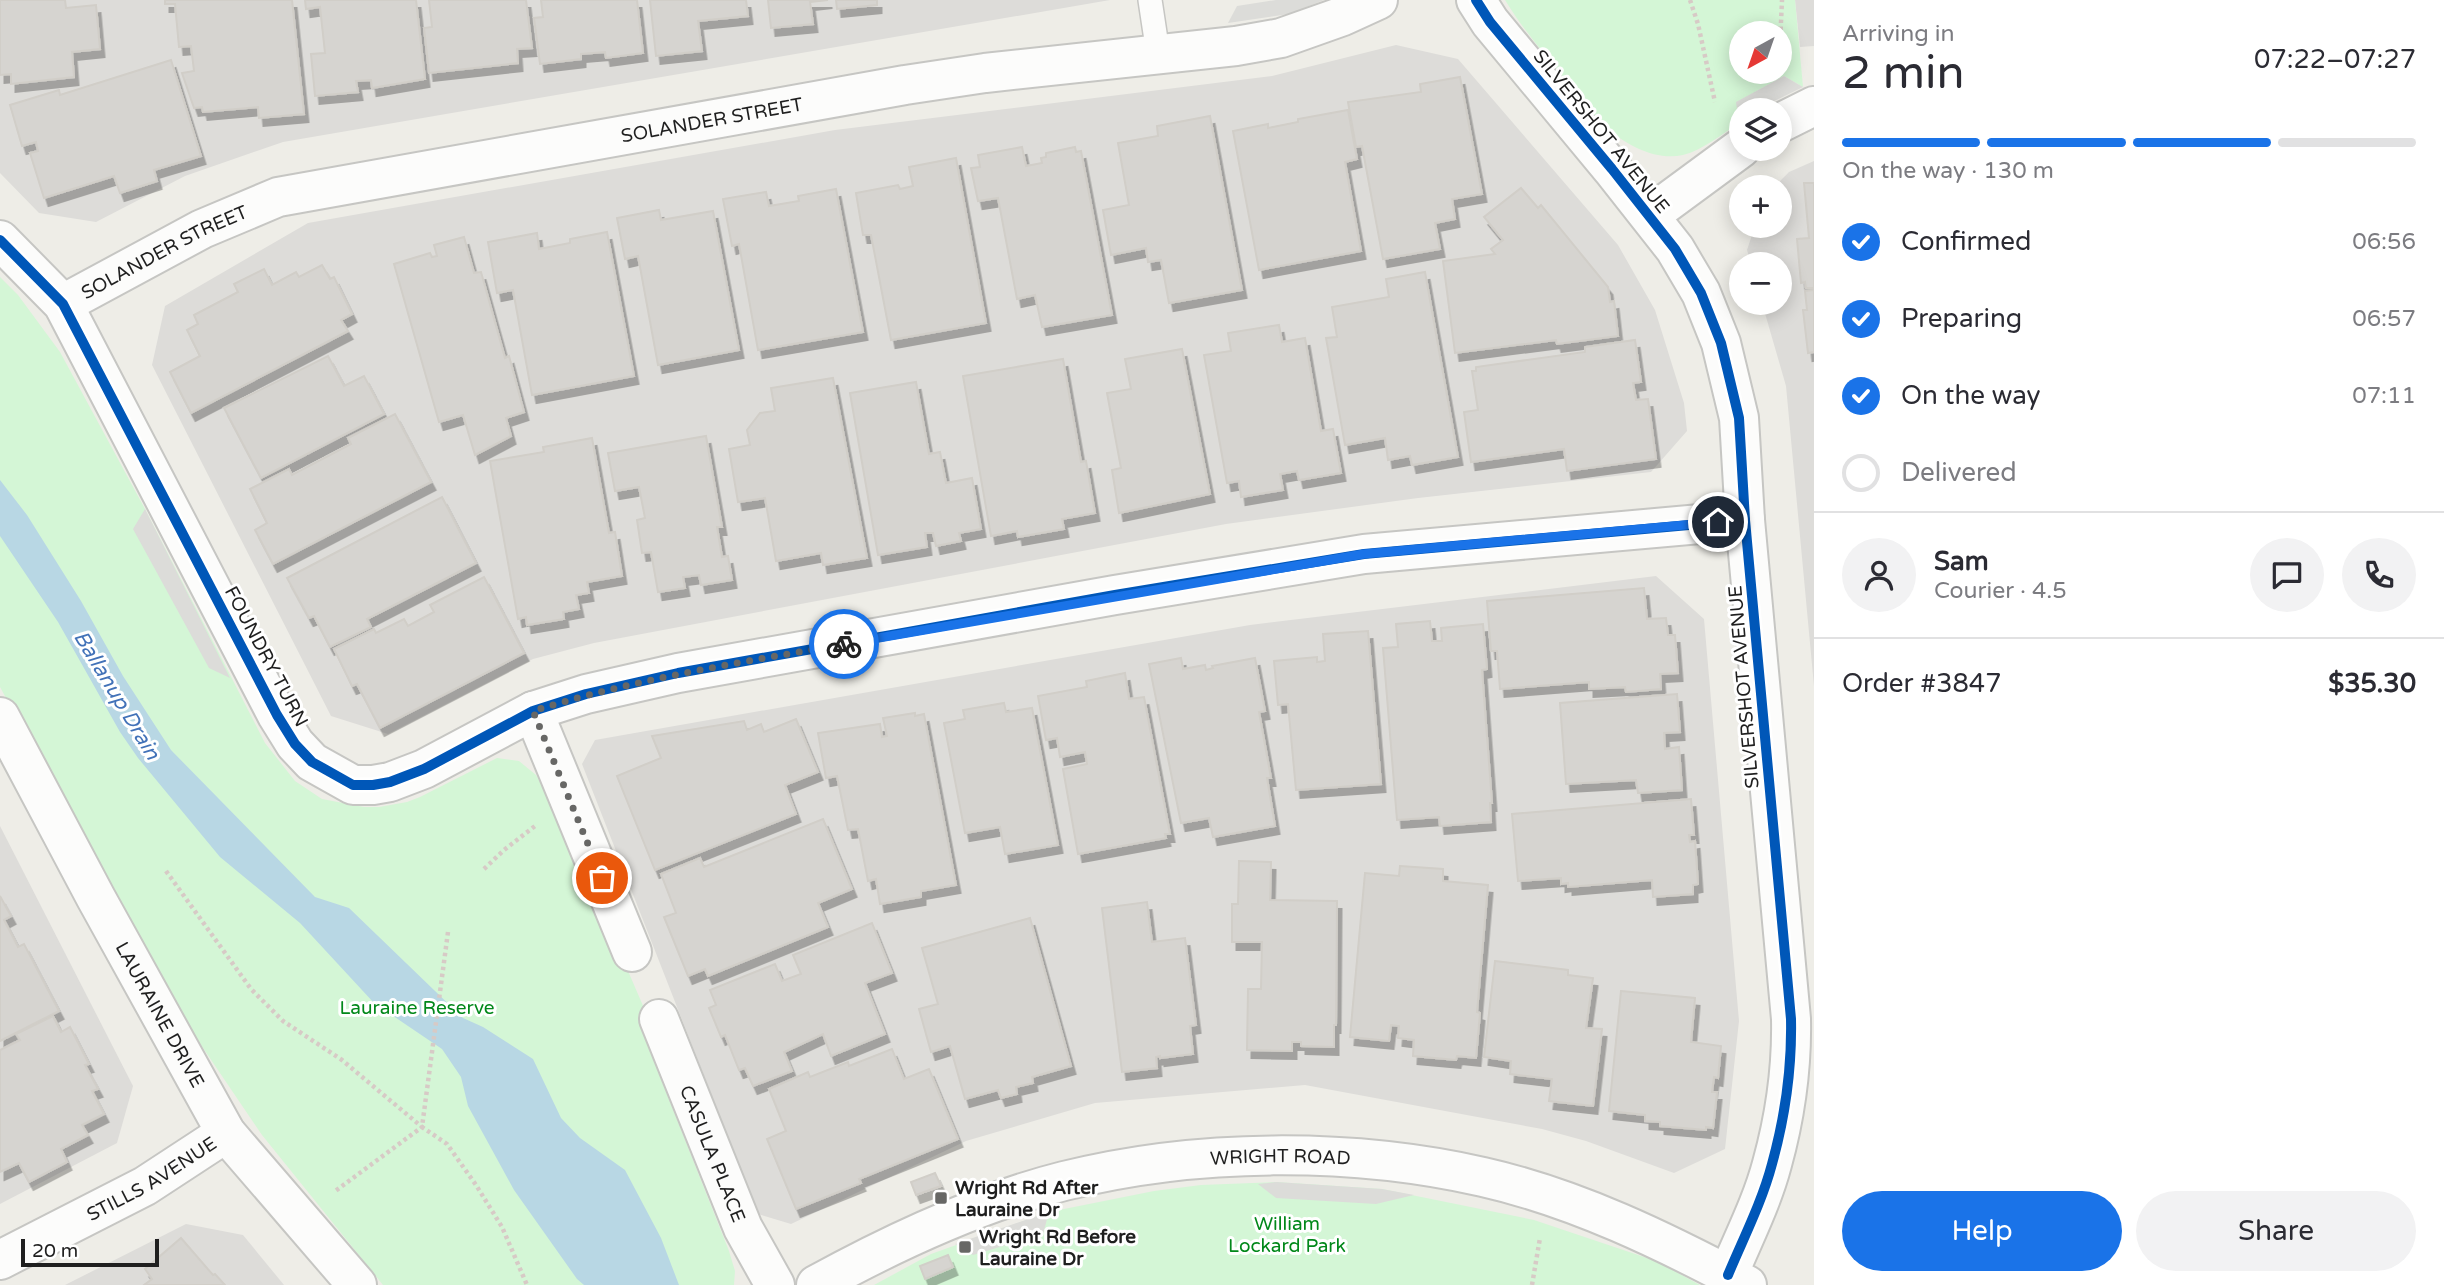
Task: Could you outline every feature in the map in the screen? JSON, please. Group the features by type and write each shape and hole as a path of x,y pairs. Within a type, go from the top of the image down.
{"street":[{"name":"SOLANDER STREET","path":"63,304 202,229 278,197 905,85 985,73 1236,46 1281,38 1343,16 1378,0"},
{"name":"SILVERSHOT AVENUE","path":"1476,0 1490,22 1650,215 1675,249 1701,293 1721,343 1740,418 1745,520 1791,1019 1791,1054 1772,1166 1737,1280"},
{"path":"1792,117 1814,106"},
{"path":"1650,215 1729,157"},
{"name":"FOUNDRY TURN","path":"0,240 63,304 277,715 295,744 312,762 353,785 390,782 424,769 533,711 586,694 678,673 1364,554 1745,520"},
{"path":"533,711 632,953"},
{"name":"LAURAINE DRIVE","path":"0,717 226,1133 358,1285"},
{"name":"CASULA PLACE","path":"659,1018 743,1228 775,1285"},
{"name":"STILLS AVENUE","path":"0,1260 145,1186 226,1133"},
{"name":"WRIGHT ROAD","path":"816,1285 890,1246 948,1221 1052,1184 1121,1169 1241,1156 1419,1164 1486,1177 1549,1196 1630,1227 1737,1280"}],"lane":[{"path":"1150,0 1158,53"}],"path":[{"path":"1690,0 1715,102"},
{"path":"1781,21 1782,0"},
{"path":"484,869 504,850"},
{"path":"166,871 251,989 283,1021 342,1060 422,1127 447,1144 502,1227 527,1285"},
{"path":"331,1195 422,1127 448,932"},
{"path":"1532,1285 1540,1238"}],"shaded area":[{"path":"0,0 1110,0 283,142 185,176 96,222 39,213 0,173"},
{"path":"1276,0 1324,0 1289,14 1228,23 1237,6"},
{"path":"1795,0 1814,0 1814,46 1800,47"},
{"path":"1396,45 1458,59 1618,245 1655,310 1684,403 1687,431 1651,472 1418,498 1226,524 594,643 533,659 388,734 331,716 152,365 165,306 308,223 835,130 1272,76"},
{"path":"1792,81 1803,87 1781,98 1743,98 1769,84 1792,84"},
{"path":"1814,161 1814,686 1786,386 1765,315 1792,315 1792,252 1747,250 1751,238 1792,238 1792,175 1786,175"},
{"path":"145,509 230,678 209,668 133,529"},
{"path":"1656,576 1704,619 1739,1021 1725,1149 1674,1173 1586,1141 1542,1129 1305,1085 1095,1103 966,1141 791,1224 758,1214 582,764 595,740 1250,625"},
{"path":"0,826 133,1086 117,1143 0,1204"},
{"path":"1276,1182 1382,1189 1414,1195 1376,1204 1276,1198 1258,1184"},
{"path":"1049,1212 1043,1234 973,1255 955,1244"},
{"path":"186,1224 243,1235 284,1285 65,1285"}],"green space":[{"path":"1505,0 1795,0 1803,87 1792,81 1792,21 1729,21 1729,84 1770,84 1744,98 1729,98 1729,130 1705,146 1683,155 1663,156 1643,151 1609,130 1540,48"},
{"name":"Lauraine Reserve","path":"0,277 18,295 60,352 145,509 265,743 295,781 322,799 379,807 420,797 497,758 519,761 536,775 614,961 622,957 650,1022 640,1026 729,1251 735,1271 734,1285 383,1285 262,1135 155,971 0,687"},
{"name":"William Lockard Park","path":"1276,1182 1382,1189 1534,1220 1656,1261 1700,1285 874,1285 931,1254 1049,1212 1154,1191 1201,1185"}],"water":[{"name":"Ballanup Drain","path":"0,480 27,515 81,601 123,676 171,750 315,897 349,908 463,1018 483,1027 533,1059 561,1118 580,1138 625,1170 661,1238 679,1285 584,1285 577,1279 514,1190 468,1106 461,1077 442,1049 374,1003 300,923 220,857 138,758 120,732 58,622 0,536"}],"building":[{"path":"0,0 65,0 66,8 96,5 100,49 72,52 74,77 11,84 11,74 0,75"},
{"path":"165,0 292,0 304,114 259,118 258,107 203,112 202,107 194,108 182,73 194,71 191,46 179,47 175,4 165,4"},
{"path":"305,0 416,0 425,79 372,88 371,80 356,81 358,92 315,96 311,54 325,53 320,7 306,9"},
{"path":"429,0 526,0 532,48 517,49 518,63 429,73 424,28 432,27"},
{"path":"541,0 637,0 643,53 606,58 605,52 581,54 581,59 540,64 534,18 543,17"},
{"path":"650,0 746,0 748,16 698,21 702,51 656,56"},
{"path":"768,0 828,0 810,2 813,24 771,28"},
{"path":"836,0 877,0 877,5 837,9"},
{"path":"171,60 201,156 154,170 157,181 120,193 114,176 44,198 30,153 38,151 36,142 22,146 10,105 59,90 60,95"},
{"path":"1460,77 1482,194 1452,199 1455,219 1435,223 1440,249 1383,259 1362,146 1356,147 1348,102 1421,92 1420,84"},
{"path":"1348,110 1357,159 1345,162 1361,251 1259,270 1233,131 1268,124 1268,128 1298,122 1298,119"},
{"path":"1210,116 1242,290 1169,303 1161,260 1148,262 1146,248 1111,255 1103,210 1129,205 1118,143 1158,136 1157,126"},
{"path":"1022,147 1026,166 1042,163 1041,158 1046,157 1046,153 1075,147 1076,152 1081,151 1112,315 1042,327 1035,295 1017,299 998,198 978,201 971,168 980,167 978,155"},
{"path":"956,158 986,323 891,340 871,235 863,235 856,193 898,185 900,189 913,186 909,167"},
{"path":"1804,183 1814,183 1814,288 1806,288 1805,282 1801,283 1797,239 1809,238"},
{"path":"1521,188 1538,208 1541,205 1608,287 1610,302 1614,301 1618,336 1557,344 1556,340 1455,353 1443,261 1495,254 1491,249 1503,240 1484,217"},
{"path":"836,189 863,332 758,350 739,244 732,246 723,199 766,192 769,206 799,201 798,196"},
{"path":"659,210 661,220 713,211 739,350 658,365 638,256 625,259 617,218"},
{"path":"607,232 634,376 532,395 513,290 497,293 488,242 537,233 539,249 570,243 570,239"},
{"path":"464,237 474,273 481,272 505,358 509,356 524,412 506,418 511,436 475,455 463,415 439,422 394,264 430,253 432,257 437,256 434,245"},
{"path":"322,265 330,279 334,277 352,314 341,320 348,331 191,413 170,372 200,356 187,330 198,324 194,315 238,292 234,284 264,269 272,285 296,272 299,277"},
{"path":"1425,272 1458,457 1412,465 1410,456 1388,460 1385,438 1345,445 1326,338 1337,337 1332,307 1389,297 1386,279"},
{"path":"1814,290 1814,352 1808,353 1803,310 1807,310 1805,291"},
{"path":"1279,325 1282,342 1305,338 1321,431 1333,429 1341,473 1299,480 1297,471 1280,474 1283,490 1241,497 1239,481 1227,483 1204,355 1231,351 1228,333"},
{"path":"1635,340 1641,382 1633,383 1636,400 1648,399 1656,459 1567,471 1564,449 1471,462 1464,412 1478,410 1472,371 1476,371 1476,367 1585,352 1585,347"},
{"path":"1182,349 1210,494 1119,513 1112,470 1121,468 1107,393 1131,389 1125,359"},
{"path":"328,356 344,386 364,376 384,414 261,478 224,408"},
{"path":"1063,359 1081,462 1086,461 1095,513 1062,519 1064,529 1018,537 1017,531 991,536 963,376"},
{"path":"833,378 867,558 823,565 821,553 776,561 765,498 738,502 729,449 750,445 747,430 760,413 775,411 771,388"},
{"path":"916,382 929,454 940,452 946,483 972,478 981,529 959,533 961,541 936,546 933,533 925,533 927,547 878,555 850,393"},
{"path":"395,414 431,482 273,564 255,530 267,523 250,489 289,469 292,475 351,444 348,438"},
{"path":"706,436 722,527 717,527 722,557 728,556 732,580 701,585 699,575 683,577 685,588 658,592 651,552 642,553 637,520 645,518 639,487 615,491 608,453"},
{"path":"592,438 609,533 615,532 622,576 587,582 589,593 576,595 579,609 563,612 564,619 527,625 526,617 518,619 490,461 544,452 543,447"},
{"path":"442,497 476,563 367,619 371,627 330,647 314,616 309,618 287,578"},
{"path":"484,577 524,653 380,728 357,684 352,686 334,649 374,629 376,633 404,619 408,626 434,612 430,605"},
{"path":"1644,588 1647,619 1666,618 1668,635 1675,635 1678,673 1660,674 1661,689 1626,692 1625,687 1589,689 1589,682 1500,689 1497,651 1491,651 1487,601"},
{"path":"1430,621 1432,641 1442,641 1441,628 1483,624 1487,669 1482,670 1492,803 1491,822 1440,826 1439,817 1397,820 1383,648 1398,647 1396,624"},
{"path":"1368,631 1381,784 1296,790 1288,704 1278,705 1274,661 1317,657 1317,662 1325,661 1323,634"},
{"path":"1181,658 1183,669 1205,665 1206,670 1213,668 1212,666 1255,658 1265,711 1259,712 1271,778 1267,778 1275,826 1213,837 1209,818 1181,823 1149,664"},
{"path":"1125,673 1129,699 1144,697 1170,834 1165,834 1166,838 1078,854 1063,769 1087,764 1085,752 1060,757 1057,738 1046,740 1038,696 1087,687 1086,681"},
{"path":"1677,694 1680,732 1664,733 1665,749 1679,747 1682,790 1638,793 1636,780 1566,784 1560,703"},
{"path":"1004,703 1006,712 1032,708 1058,845 1005,854 1000,827 965,833 944,723 965,719 963,710"},
{"path":"915,713 915,716 924,714 956,885 921,891 921,897 880,904 876,879 868,881 858,829 848,830 837,776 826,778 818,733 880,724 882,737 887,736 883,718"},
{"path":"796,719 818,772 785,785 796,814 655,870 617,776 661,758 652,736 744,721 747,730 761,724 764,732"},
{"path":"1691,799 1694,835 1689,835 1690,842 1695,841 1698,884 1693,885 1693,894 1653,897 1652,880 1568,887 1568,883 1561,884 1561,878 1518,881 1512,814"},
{"path":"823,819 852,889 818,903 828,927 708,976 705,969 688,976 664,917 676,913 661,874 700,858 704,867"},
{"path":"1239,861 1271,862 1270,900 1337,901 1334,1047 1301,1046 1301,1042 1292,1042 1292,1051 1247,1050 1248,989 1261,989 1262,942 1232,942 1232,904 1238,904"},
{"path":"1400,866 1443,869 1443,881 1488,885 1477,1012 1480,1013 1476,1058 1457,1056 1456,1060 1413,1056 1414,1040 1398,1038 1399,1026 1391,1025 1389,1041 1350,1037 1365,873 1399,876"},
{"path":"0,896 11,916 4,920 18,947 24,944 59,1011 0,1041"},
{"path":"1147,902 1152,942 1185,938 1196,1025 1190,1026 1193,1054 1156,1057 1157,1068 1122,1072 1102,908"},
{"path":"1030,918 1071,1066 1032,1077 1033,1083 1016,1087 1017,1094 1001,1098 998,1090 965,1099 950,1046 931,1052 919,1009 938,1004 922,948"},
{"path":"872,923 892,973 865,983 885,1034 831,1056 823,1034 784,1052 792,1071 753,1086 745,1068 739,1070 725,1035 721,1037 709,1008 716,1005 710,990 775,964 782,981 801,974 793,955"},
{"path":"1495,961 1568,970 1568,975 1593,978 1586,1028 1602,1029 1593,1106 1549,1101 1552,1079 1510,1074 1511,1061 1484,1057"},
{"path":"1621,991 1695,998 1691,1042 1721,1046 1718,1078 1714,1077 1712,1092 1717,1092 1713,1128 1706,1127 1706,1130 1660,1126 1660,1122 1645,1121 1645,1115 1609,1111"},
{"path":"53,1016 61,1032 70,1027 89,1064 85,1065 98,1089 92,1091 104,1114 82,1125 88,1135 61,1149 67,1162 29,1182 19,1163 0,1172 0,1050 20,1040 16,1034"},
{"path":"892,1049 904,1079 929,1069 958,1139 859,1179 861,1183 796,1209 767,1139 786,1131 769,1089 808,1072 810,1077 848,1062 849,1066"},
{"path":"935,1173 941,1186 916,1195 911,1182"},
{"path":"181,1238 225,1285 144,1285 152,1279 145,1269"},
{"path":"948,1255 953,1267 925,1279 920,1266"}],"cycle path":[{"path":"1476,0 1490,22 1675,249 1701,293 1721,343 1739,418 1745,520 1791,1037 1787,1092 1772,1164 1758,1206 1728,1275"},
{"path":"0,240 63,304 277,715 295,744 312,762 353,785 390,782 424,769 533,711 586,694 678,673 1115,595 1364,554 1745,520"}],"way so far":[{"path":"602,878 533,711 586,694 678,673 844,644"}],"place":[{"name":"Wright Rd After Lauraine Dr","path":"941,1198"},
{"name":"Wright Rd Before Lauraine Dr","path":"965,1247"}],"route":[{"path":"844,644 1364,554 1718,522"}]}
